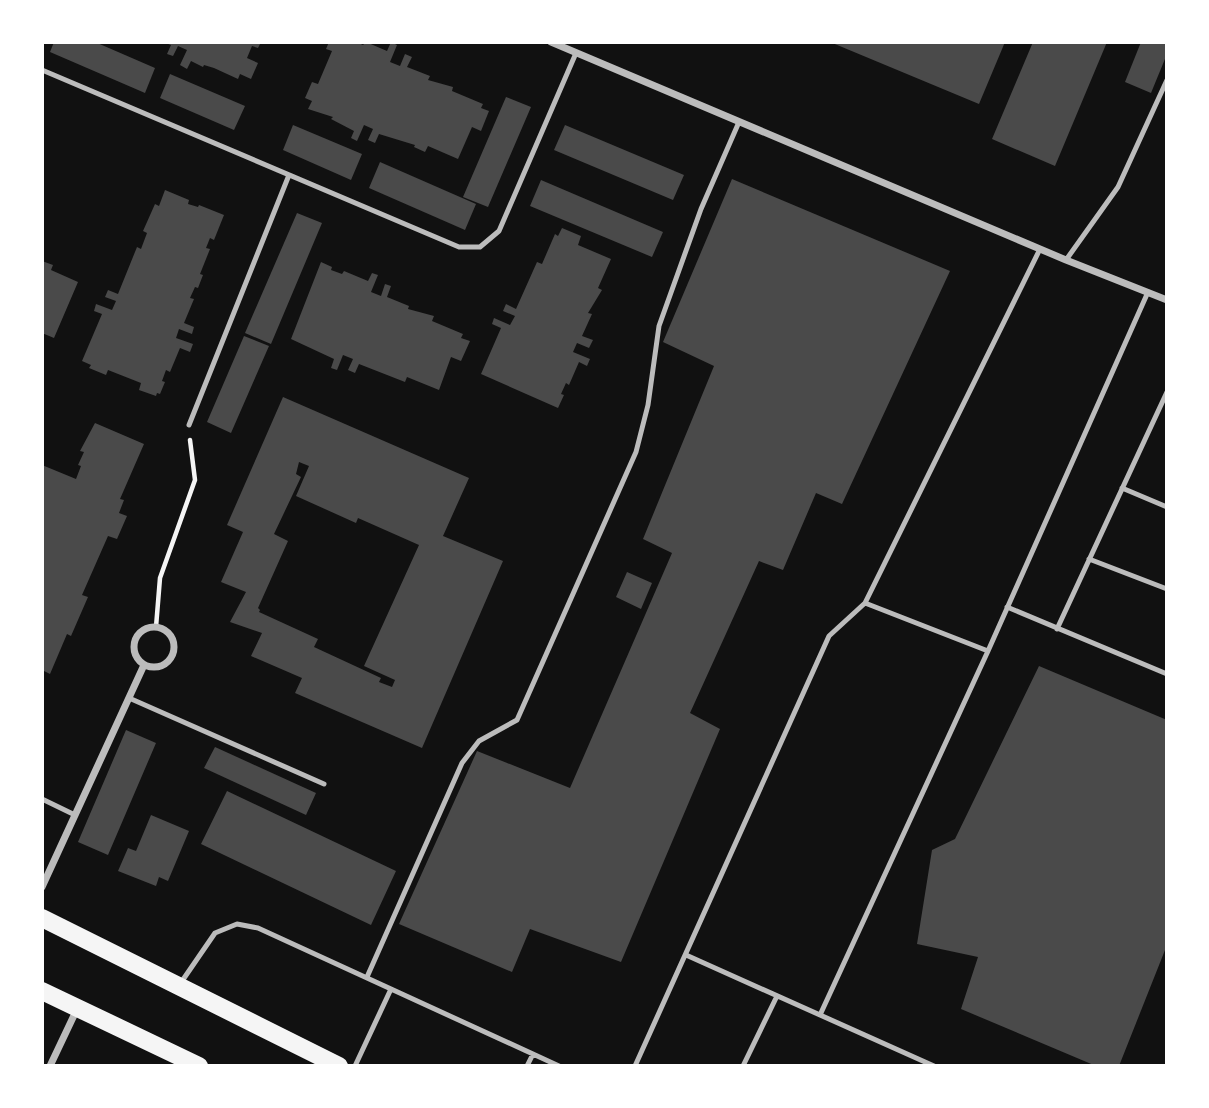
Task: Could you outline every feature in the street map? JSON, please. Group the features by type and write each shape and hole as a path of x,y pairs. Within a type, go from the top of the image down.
{"main road":[{"path":"42,918 339,1066"},
{"path":"42,991 199,1066"}],"street":[{"path":"551,42 1066,260 1167,300"},
{"path":"156,627 170,634 174,649 166,663 151,667 144,665 134,653 136,637 141,631 156,627"},
{"path":"42,887 144,665"},
{"path":"50,1066 77,1009"}],"lane":[{"path":"42,70 459,247 480,247 499,231 576,52"},
{"path":"1066,260 1118,187 1167,80"},
{"path":"367,977 462,763 479,741 517,720 617,497 636,452 649,405 659,326 701,209 738,122"},
{"path":"189,425 289,175"},
{"path":"635,1066 829,636 865,603 1040,249"},
{"path":"820,1016 988,651 1148,292"},
{"path":"1057,629 1167,392"},
{"path":"1122,488 1167,507"},
{"path":"1089,559 1167,590"},
{"path":"865,603 988,651"},
{"path":"1007,607 1167,674"},
{"path":"128,698 324,784"},
{"path":"42,799 75,815"},
{"path":"178,986 215,933 237,924 258,928 559,1066"},
{"path":"686,955 934,1066"},
{"path":"355,1066 391,989"},
{"path":"743,1066 777,996"},
{"path":"527,1066 533,1054"}],"path":[{"path":"156,627 160,578 195,480 189,425"}],"building":[{"path":"54,42 95,42 155,68 145,93 50,52"},
{"path":"163,42 261,42 258,48 252,46 247,58 258,63 251,79 240,74 238,79 191,61 187,69 180,65 187,50 178,46 173,56 167,54 171,45"},
{"path":"329,42 356,42 363,45 366,42 387,51 391,42 397,45 390,62 400,66 405,54 412,57 407,67 430,76 428,80 453,87 452,91 483,104 481,108 489,111 481,131 472,127 458,159 428,146 425,152 414,147 415,145 379,134 375,143 368,140 373,129 364,125 357,141 351,138 354,131 331,119 333,117 308,109 312,101 305,98 312,82 318,84 332,51 326,49"},
{"path":"830,42 1005,42 979,104"},
{"path":"1033,42 1107,42 1055,166 992,139"},
{"path":"1141,42 1167,42 1167,54 1151,93 1125,82"},
{"path":"170,74 245,106 234,130 160,98"},
{"path":"506,97 531,107 488,207 463,197"},
{"path":"293,125 362,154 351,180 283,150"},
{"path":"565,125 684,175 673,200 554,150"},
{"path":"380,162 476,204 465,230 369,188"},
{"path":"732,179 950,271 842,504 816,493 783,570 759,561 690,713 720,729 621,962 530,929 512,972 399,924 477,751 570,788 672,553 643,539 714,366 663,342"},
{"path":"541,180 663,232 652,257 530,206"},
{"path":"165,190 189,200 188,204 199,205 224,215 214,240 210,238 206,248 210,249 200,274 203,275 190,298 194,299 184,323 194,327 192,334 179,329 176,338 193,344 190,352 180,348 170,372 166,370 160,394 157,393 156,396 139,390 141,383 108,370 106,375 89,368 91,365 82,361 102,314 94,311 96,304 112,310 116,301 105,297 108,290 118,294 137,247 141,249 147,233 143,231 155,204 159,206"},
{"path":"297,213 322,223 271,344 245,333"},
{"path":"562,228 581,236 578,245 611,259 598,288 602,290 588,313 592,314 582,336 593,340 589,348 577,343 573,352 590,359 587,366 579,362 569,385 566,383 558,408 481,374 501,328 492,324 494,318 510,325 515,316 503,311 506,304 516,309 537,262 542,264 555,234 558,236"},
{"path":"42,261 53,265 51,270 78,282 54,338 42,333"},
{"path":"321,262 332,267 331,270 342,274 344,271 368,281 372,273 378,275 371,292 381,296 385,284 391,286 387,297 409,306 408,309 434,316 432,321 463,334 461,338 470,341 461,361 451,357 439,390 407,377 405,382 359,364 355,373 348,370 353,359 343,355 337,370 331,368 334,359 291,339"},
{"path":"244,336 269,346 231,433 207,422"},
{"path":"283,397 469,478 443,536 503,561 422,748 295,693 302,678 251,656 262,633 230,622 246,592 221,582 243,532 227,525","holes":["299,462 309,466 296,496 356,523 358,518 419,545 364,666 395,680 392,687 379,682 381,678 314,647 318,639 259,612 258,608 288,541 274,534 301,477 296,474"]},
{"path":"95,423 144,444 120,499 124,500 119,513 127,516 117,539 108,536 82,595 88,597 71,636 67,634 50,674 42,670 42,465 76,479 84,452 80,451"},
{"path":"627,572 652,583 641,609 616,597"},
{"path":"1039,666 1167,720 1167,945 1119,1066 1096,1066 961,1009 978,957 917,944 932,850 955,839"},
{"path":"126,730 156,743 108,855 78,842"},
{"path":"215,747 316,793 306,815 204,768"},
{"path":"227,791 396,871 371,925 201,844"},
{"path":"151,815 189,831 168,881 159,877 156,886 118,871 128,848 136,851"}]}
